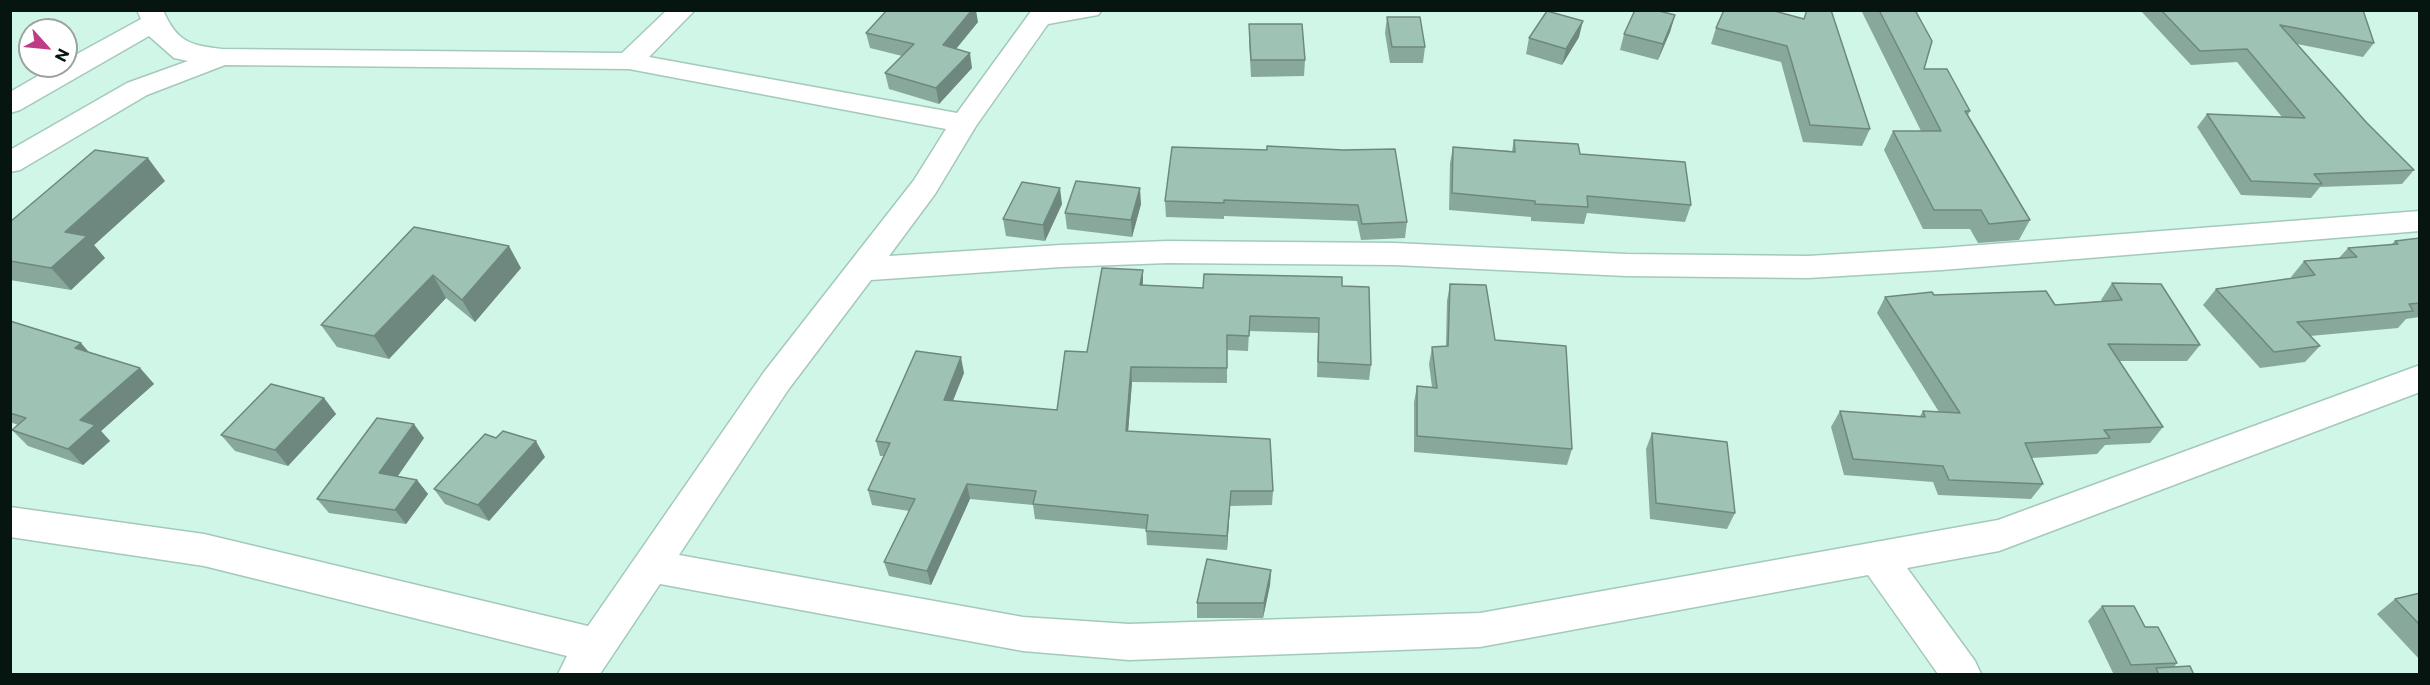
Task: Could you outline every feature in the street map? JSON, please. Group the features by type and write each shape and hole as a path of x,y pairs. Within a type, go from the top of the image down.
{"street":[{"path":"629,61 682,10"},
{"path":"10,522 204,550 588,660 776,381 925,187 964,123 1043,14 1089,10"},
{"path":"10,104 153,16 160,33 183,52 222,57 629,61 964,123"},
{"path":"10,163 137,89 222,57"},
{"path":"865,268 1167,252 1395,254 1626,265 1808,267 1942,259 2420,221"},
{"path":"652,566 1023,634 1129,642 1480,630 1999,535 2420,378"},
{"path":"1877,557 1961,675"}],"building":[{"path":"887,10 972,10 943,45 970,53 936,88 885,73 914,44 866,33"},
{"path":"1635,10 1655,10 1675,15 1663,44 1624,34"},
{"path":"1724,10 1771,10 1804,19 1807,10 1831,10 1870,129 1810,125 1787,46 1716,28"},
{"path":"1879,10 1915,10 1932,41 1924,69 1947,69 1970,111 1965,111 2030,220 1989,224 1981,210 1934,210 1893,131 1941,131"},
{"path":"2161,10 2363,10 2374,43 2280,25 2366,122 2414,170 2314,174 2322,184 2251,181 2207,114 2305,118 2247,49 2200,51"},
{"path":"1547,11 1583,21 1566,49 1529,38"},
{"path":"1387,17 1420,17 1425,47 1392,47"},
{"path":"1249,24 1302,24 1305,60 1251,60"},
{"path":"1514,140 1578,144 1580,154 1685,162 1691,205 1587,196 1588,207 1535,204 1535,201 1452,193 1453,147 1515,152"},
{"path":"1267,146 1343,150 1395,149 1407,222 1362,224 1358,205 1224,200 1224,203 1165,201 1172,147 1267,150"},
{"path":"95,150 148,158 65,232 87,236 51,268 10,261 10,222"},
{"path":"1076,181 1140,188 1131,220 1065,213"},
{"path":"1022,182 1060,188 1043,225 1003,219"},
{"path":"414,227 509,246 462,300 433,275 374,336 321,325"},
{"path":"2420,238 2420,303 2409,304 2413,311 2297,322 2320,346 2274,352 2216,289 2315,275 2304,261 2357,257 2348,248 2398,244 2395,241"},
{"path":"1102,268 1143,270 1140,285 1203,288 1204,274 1342,277 1342,286 1369,287 1371,365 1318,362 1319,318 1250,316 1249,336 1227,335 1227,368 1131,367 1126,431 1270,439 1273,491 1231,491 1227,536 1146,531 1148,515 1033,504 1036,491 967,484 927,571 884,562 915,499 868,490 890,443 876,441 916,351 961,357 944,400 1057,410 1065,351 1087,352"},
{"path":"2112,283 2161,284 2200,345 2108,344 2163,427 2104,430 2110,438 2025,443 2043,484 1949,480 1943,466 1853,459 1840,411 1925,417 1923,411 1960,413 1885,297 1932,292 1934,295 2046,291 2055,305 2122,300"},
{"path":"1450,284 1486,285 1495,340 1566,346 1572,449 1417,436 1417,386 1437,388 1432,347 1448,346"},
{"path":"10,321 81,343 75,348 140,368 80,420 95,425 68,449 12,430 26,418 10,413"},
{"path":"271,384 324,398 275,450 221,435"},
{"path":"377,418 414,424 379,473 417,480 395,510 317,499"},
{"path":"503,431 536,441 478,505 434,489 485,434 496,438"},
{"path":"1652,433 1727,442 1735,513 1656,503"},
{"path":"1207,559 1271,570 1264,603 1197,603"},
{"path":"2420,593 2420,625 2395,599"},
{"path":"2102,606 2134,606 2145,627 2158,627 2177,663 2131,665"},
{"path":"2190,666 2194,675 2159,675 2156,668"}]}
